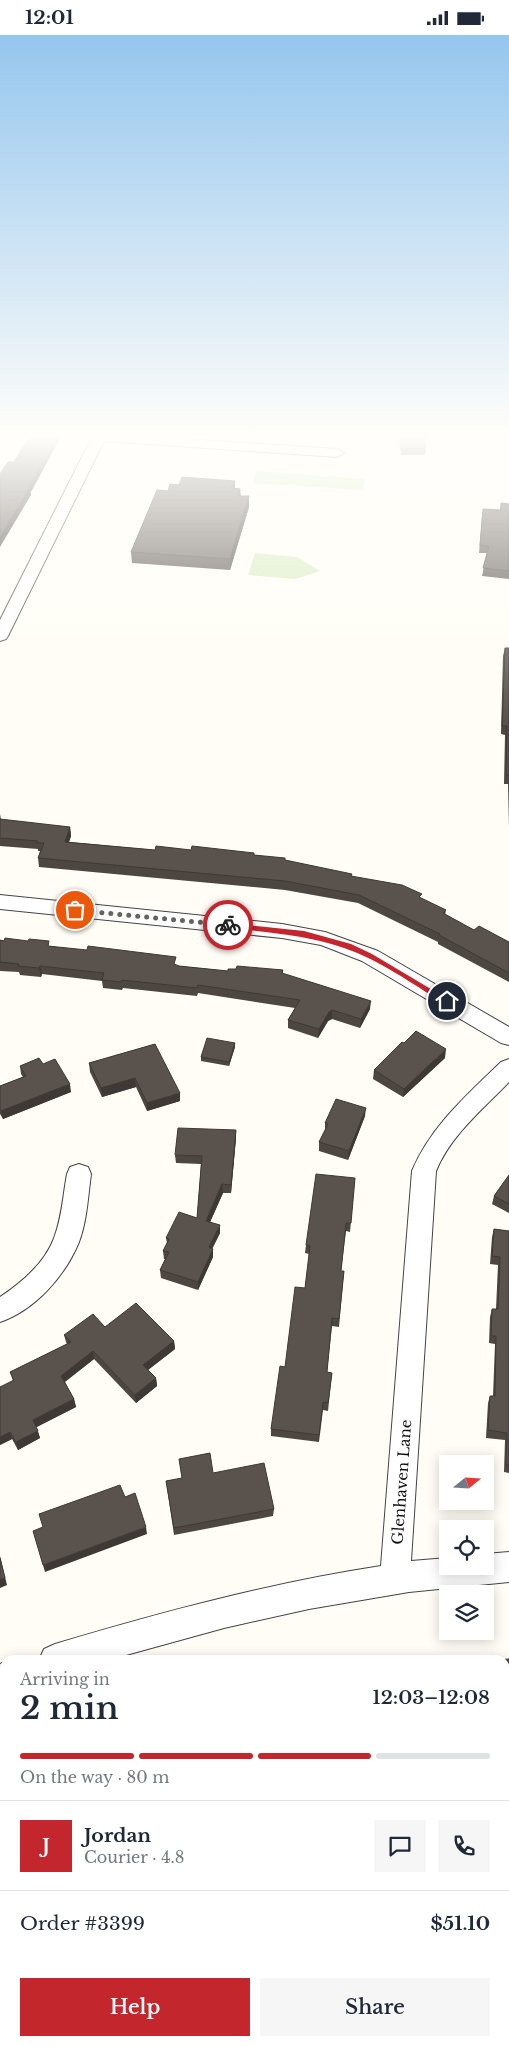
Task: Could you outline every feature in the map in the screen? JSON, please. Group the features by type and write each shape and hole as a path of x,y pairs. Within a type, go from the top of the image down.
{"street":[{"path":"0,636 54,527"},
{"path":"0,902 282,931 326,939 370,956 509,1037"},
{"name":"Glenhaven Lane","path":"395,1579 424,1171 435,1146 443,1136 509,1068"},
{"path":"0,1311 19,1300 39,1281 57,1257 66,1241 79,1174"},
{"path":"72,1655 141,1634 293,1598 395,1579 509,1567"}],"green space":[{"path":"255,553 297,557 320,571 295,579 248,575"}],"building":[{"path":"0,527 6,527 0,537"},
{"path":"142,527 240,527 230,559 131,552"},
{"path":"482,527 509,527 509,571 483,568 489,546 480,545"},
{"path":"505,648 509,648 509,776 506,775 507,726 502,726"},
{"path":"0,819 70,827 65,842 155,850 156,846 191,850 192,846 254,853 254,855 285,858 285,860 352,874 351,876 402,885 422,894 419,897 446,910 443,913 474,930 479,926 509,942 509,973 440,934 359,895 285,881 38,858 44,843 0,838"},
{"path":"5,938 49,941 48,946 87,950 88,946 176,957 174,964 179,966 228,971 228,969 236,969 237,966 283,970 282,973 371,1001 361,1019 332,1010 319,1029 288,1020 300,1000 198,985 197,988 122,980 121,982 102,980 104,973 40,966 39,968 18,966 19,964 0,962 0,940 4,941"},
{"path":"416,1031 446,1049 404,1089 374,1070"},
{"path":"207,1038 235,1043 229,1062 201,1057"},
{"path":"155,1044 180,1093 147,1103 135,1078 101,1088 89,1063"},
{"path":"39,1058 43,1064 55,1059 70,1084 1,1111 0,1086 26,1076 20,1066"},
{"path":"336,1099 366,1108 349,1151 319,1142 328,1124 325,1123"},
{"path":"178,1128 236,1130 231,1185 222,1184 206,1221 220,1225 209,1247 213,1249 198,1282 160,1270 169,1252 163,1251 169,1239 166,1238 179,1212 197,1218 202,1156 175,1155"},
{"path":"316,1174 355,1178 351,1223 346,1223 339,1319 332,1318 327,1372 332,1373 328,1403 323,1402 319,1435 271,1429 280,1366 285,1367 295,1287 305,1288 310,1246 306,1245"},
{"path":"509,1175 509,1204 494,1196"},
{"path":"494,1229 509,1231 509,1465 506,1465 507,1433 488,1430 490,1396 495,1396 496,1336 491,1336 492,1309 498,1309 500,1257 492,1256"},
{"path":"136,1303 174,1341 143,1365 156,1378 135,1395 93,1351 61,1376 74,1399 33,1420 38,1431 16,1442 10,1432 0,1437 0,1387 14,1380 10,1372 71,1342 64,1335 93,1314 105,1327"},
{"path":"210,1453 213,1473 264,1463 274,1509 174,1528 166,1481 182,1478 179,1459"},
{"path":"120,1485 125,1497 135,1493 146,1527 43,1565 33,1531 43,1527 39,1514"},
{"path":"0,1558 5,1578 0,1580"}],"way so far":[{"path":"75,910 228,925"}],"route":[{"path":"228,925 304,934 348,946 370,956 447,1001"}]}
